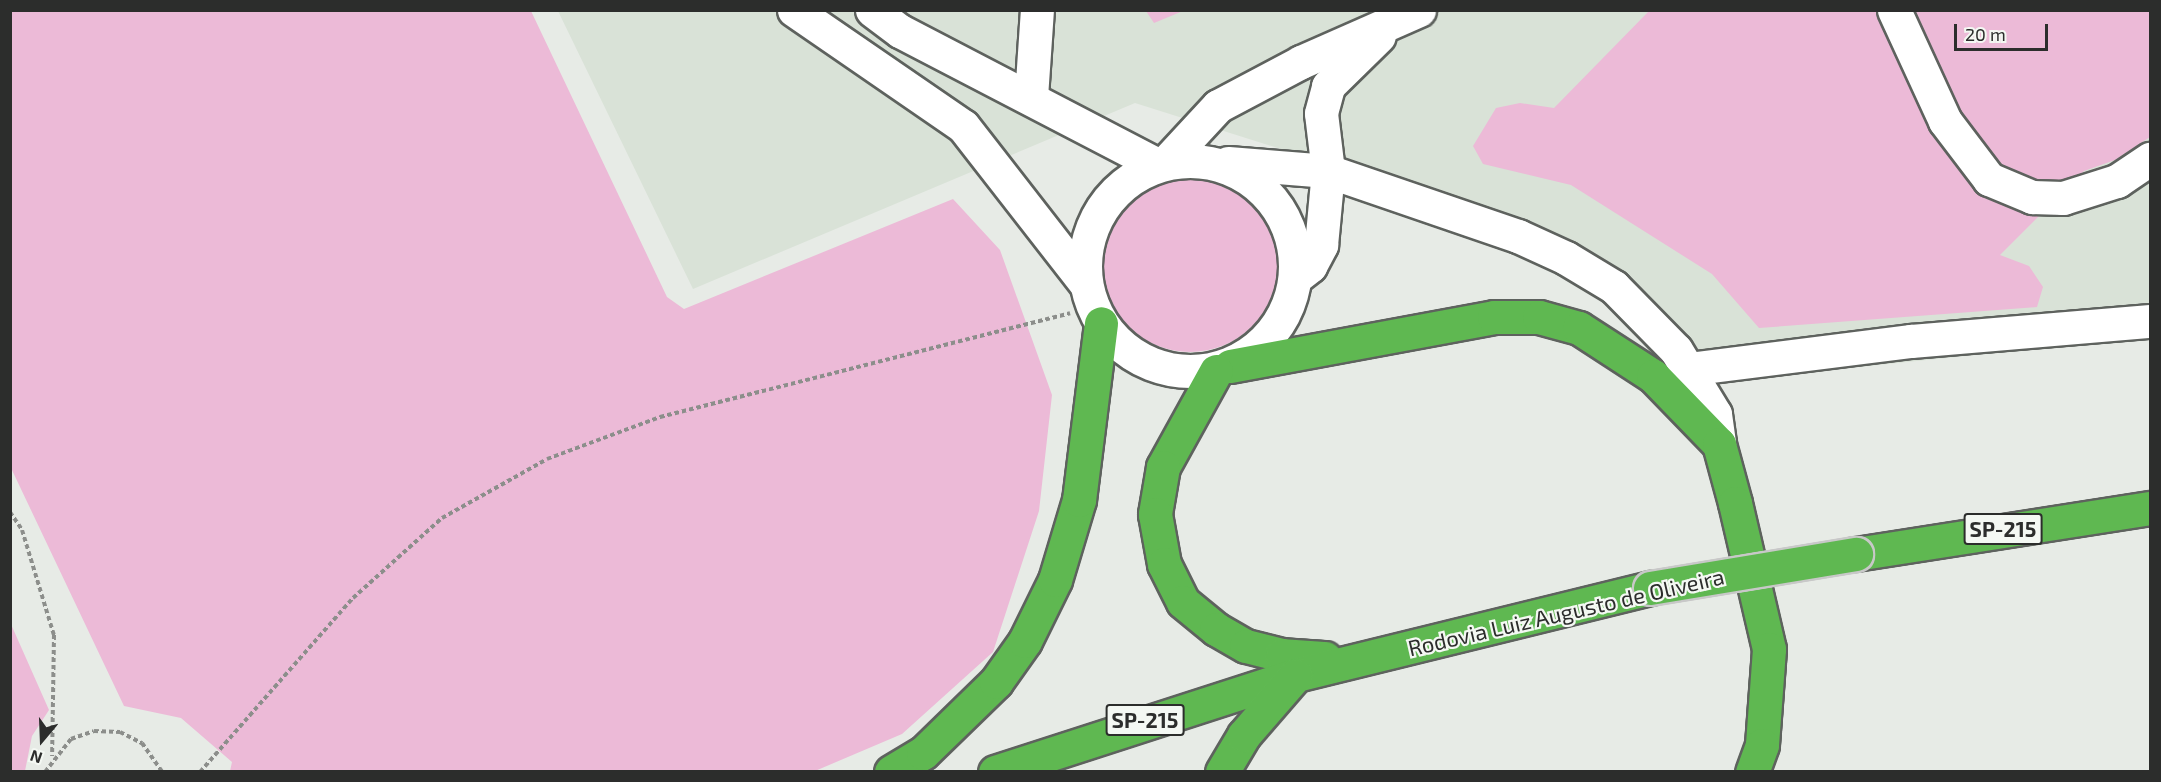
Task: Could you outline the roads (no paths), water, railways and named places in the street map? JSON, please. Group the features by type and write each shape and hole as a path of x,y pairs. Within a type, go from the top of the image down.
{"highway":[{"path":"891,771 923,753 996,682 1025,641 1055,580 1079,500 1092,305"},
{"path":"1357,660 1282,655 1246,646 1183,602 1164,564 1155,514 1163,467 1223,368 1494,317 1539,317 1579,327 1616,347 1653,376 1719,444 1769,649 1762,745 1752,771"},
{"name":"Rodovia Luiz Augusto de Oliveira","path":"995,771 1296,675 1650,588 2151,508"},
{"path":"1222,771 1296,675"}],"street":[{"path":"794,10 963,126 1092,305 1149,364 1186,374 1223,368 1278,326 1296,277 1290,227 1262,186 1217,162"},
{"path":"872,10 900,31 1162,163 1217,162 1328,171 1518,236 1566,258 1648,317 1688,369 1715,414 1719,444"},
{"path":"1031,98 1037,10"},
{"path":"1894,10 1946,121 1989,179 2032,197 2063,198 2117,181 2151,159"},
{"path":"1092,305 1085,246 1098,211 1124,182 1162,163 1218,106 1301,62 1406,17"},
{"path":"1296,277 1310,266 1321,245 1328,171 1321,113 1328,86 1406,17"},
{"path":"1688,369 1911,341 2151,321"}]}
